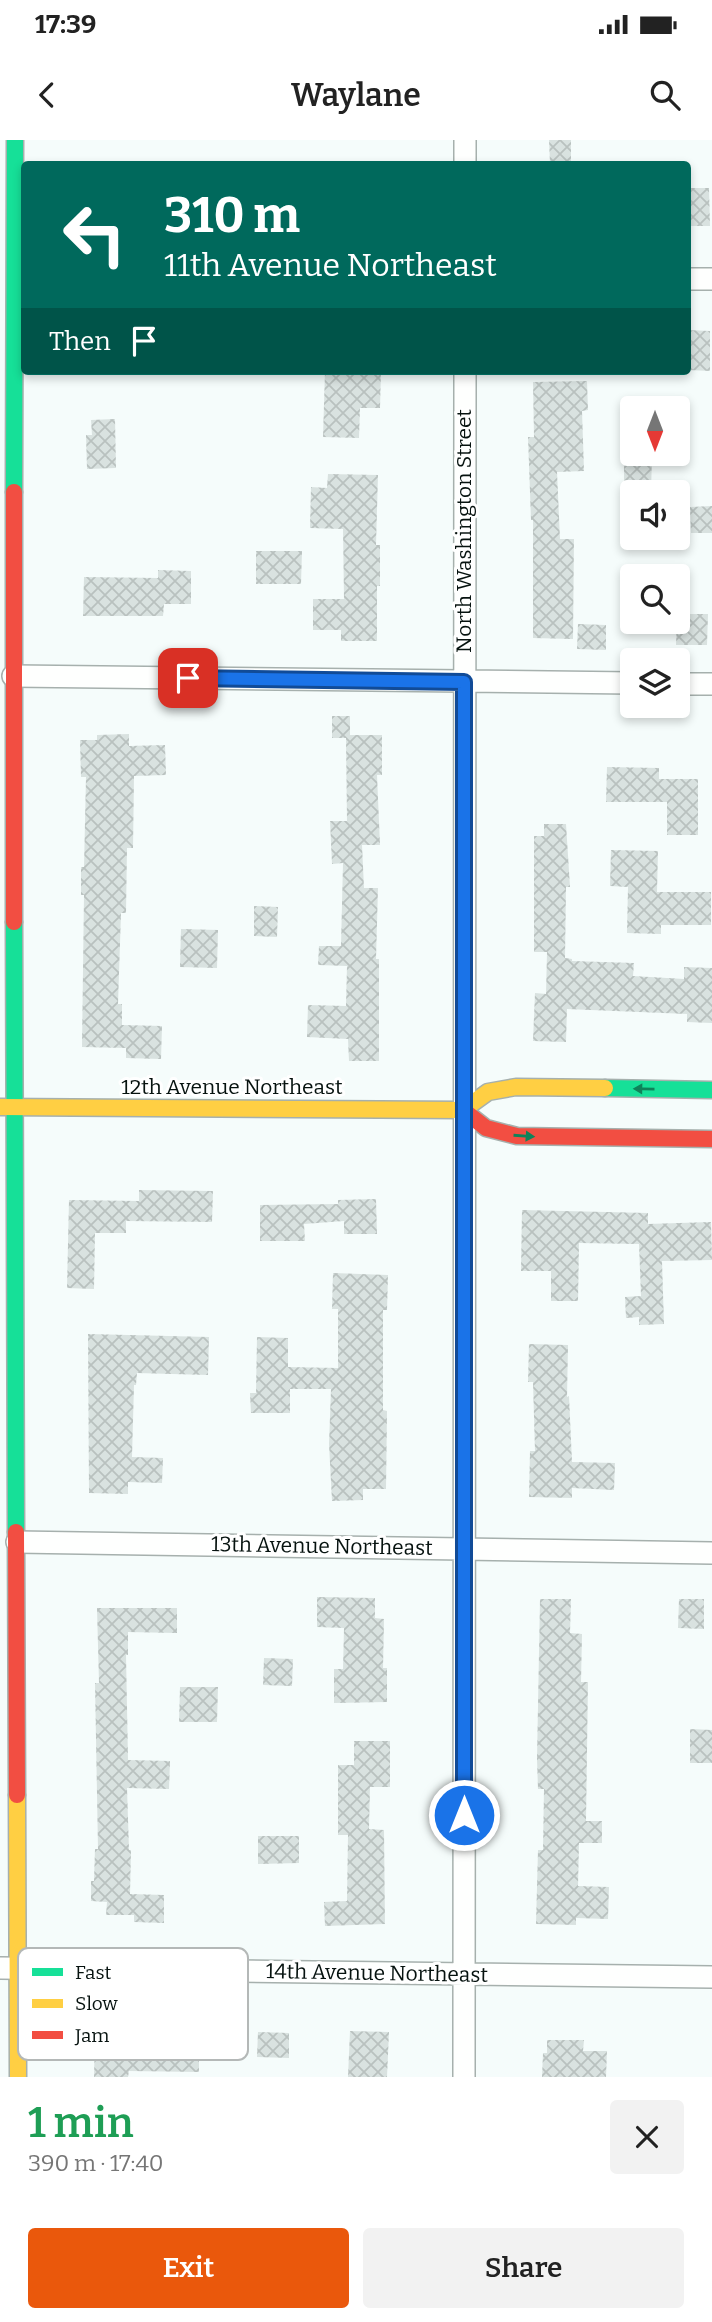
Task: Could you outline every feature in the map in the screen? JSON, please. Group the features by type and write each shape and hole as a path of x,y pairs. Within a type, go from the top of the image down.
{"street":[{"path":"15,140 19,267 8,1107 17,1542 9,1968 18,2077"},
{"path":"465,140 465,161"},
{"path":"691,279 712,279"},
{"name":"North Washington Street","path":"464,2077 465,375"},
{"path":"13,676 620,684"},
{"path":"690,684 712,684"},
{"path":"712,1090 516,1087 488,1092 463,1110 486,1128 517,1136 712,1139"},
{"name":"12th Avenue Northeast","path":"8,1107 463,1110"},
{"name":"13th Avenue Northeast","path":"17,1542 712,1553"},
{"name":"14th Avenue Northeast","path":"248,1972 712,1977"}],"building":[{"path":"549,140 571,140 571,161 550,161"},
{"path":"691,188 709,188 710,226 691,226"},
{"path":"691,330 710,331 710,371 691,370"},
{"path":"325,375 381,375 380,408 360,408 359,438 323,437"},
{"path":"587,381 588,410 582,411 584,471 557,472 560,539 574,539 573,639 533,638 533,520 528,437 534,437 533,382"},
{"path":"115,419 116,468 87,469 86,435 92,435 91,420"},
{"path":"624,466 652,466 651,480 624,480"},
{"path":"328,474 378,475 376,545 380,545 380,586 377,586 377,641 341,641 341,630 313,630 313,599 344,599 343,529 310,528 311,487 327,488"},
{"path":"712,506 712,533 691,533 690,507"},
{"path":"256,551 302,551 301,584 256,584"},
{"path":"158,570 191,571 191,604 164,604 163,616 83,616 84,577 158,578"},
{"path":"690,614 708,614 707,645 676,645 676,634 690,634"},
{"path":"578,624 606,625 606,650 577,649"},
{"path":"332,716 350,716 350,735 382,735 382,775 377,775 380,845 362,845 364,888 378,888 376,959 379,959 379,1061 349,1061 348,1039 307,1037 308,1005 346,1006 347,966 318,965 319,946 341,946 343,863 332,864 330,821 347,821 346,738 332,738"},
{"path":"129,734 129,746 165,745 166,775 134,776 133,848 127,848 126,913 121,913 118,1004 122,1004 122,1025 162,1026 161,1059 126,1058 126,1048 82,1047 84,895 81,895 81,867 84,867 86,777 81,777 80,740 97,740 97,735"},
{"path":"607,767 659,768 659,779 698,779 698,835 667,835 667,802 606,802"},
{"path":"544,824 566,824 570,887 566,887 565,958 572,961 634,963 633,976 684,979 684,967 712,968 712,1023 687,1022 687,1014 567,1009 566,1042 533,1041 535,993 546,994 547,952 534,952 534,836 544,836"},
{"path":"611,850 658,851 657,892 711,892 711,925 661,925 661,934 627,933 628,887 610,886"},
{"path":"254,906 278,907 277,937 254,936"},
{"path":"181,929 218,930 217,968 180,967"},
{"path":"139,1190 213,1191 212,1222 126,1221 126,1233 95,1233 94,1289 67,1288 69,1200 139,1201"},
{"path":"376,1199 377,1234 344,1234 344,1221 304,1224 305,1241 260,1241 260,1205 338,1204 338,1200"},
{"path":"522,1210 648,1213 648,1224 711,1222 712,1260 662,1261 664,1324 639,1325 639,1317 626,1318 625,1297 641,1296 639,1244 579,1243 578,1301 551,1301 551,1271 521,1271"},
{"path":"333,1273 388,1275 387,1310 383,1310 383,1410 387,1411 386,1489 363,1489 363,1500 332,1501 329,1444 331,1389 290,1389 290,1413 251,1413 250,1393 256,1393 257,1337 288,1338 288,1367 338,1368 338,1309 332,1309"},
{"path":"88,1334 209,1337 208,1375 137,1373 134,1385 132,1457 163,1458 162,1483 128,1482 128,1494 89,1493"},
{"path":"529,1344 568,1345 567,1397 569,1396 572,1462 615,1463 614,1490 572,1488 572,1498 529,1497 530,1451 535,1451 533,1382 528,1382"},
{"path":"317,1597 375,1598 375,1618 384,1619 383,1668 387,1668 387,1702 334,1703 334,1669 343,1669 344,1628 317,1627"},
{"path":"540,1599 571,1599 570,1633 582,1634 581,1682 588,1682 586,1821 602,1821 602,1843 579,1843 578,1886 609,1887 608,1919 576,1918 576,1925 536,1924 538,1850 543,1850 544,1789 538,1789 537,1759"},
{"path":"679,1599 704,1599 704,1629 678,1628"},
{"path":"97,1608 177,1608 177,1633 128,1632 126,1655 128,1760 170,1761 169,1789 127,1788 131,1850 130,1894 164,1895 164,1923 134,1922 134,1915 106,1915 107,1902 91,1901 95,1849 98,1849 95,1683 99,1683"},
{"path":"264,1658 293,1659 292,1686 263,1685"},
{"path":"180,1687 218,1687 217,1722 179,1722"},
{"path":"690,1729 712,1730 712,1763 690,1763"},
{"path":"354,1741 390,1741 390,1787 370,1787 369,1829 384,1830 385,1924 325,1926 324,1902 347,1901 348,1835 338,1835 338,1765 354,1765"},
{"path":"258,1836 299,1836 299,1863 258,1864"},
{"path":"350,2031 389,2032 387,2077 348,2077"},
{"path":"258,2032 289,2033 289,2058 257,2057"},
{"path":"547,2040 584,2040 583,2051 607,2051 606,2077 542,2077 543,2053 547,2053"},
{"path":"94,2060 199,2060 199,2072 129,2071 128,2077 94,2077"}],"traffic: fast":[{"path":"14,492 15,140"},
{"path":"14,922 16,1532"},
{"path":"605,1088 712,1090"}],"traffic: slow":[{"path":"0,1107 463,1110 488,1092 516,1087 605,1088"},
{"path":"17,1795 18,2077"}],"traffic: jam":[{"path":"14,492 14,922"},
{"path":"463,1110 486,1128 517,1136 712,1139"},
{"path":"16,1532 17,1795"}],"route":[{"path":"188,678 464,682 464,1815"}]}
